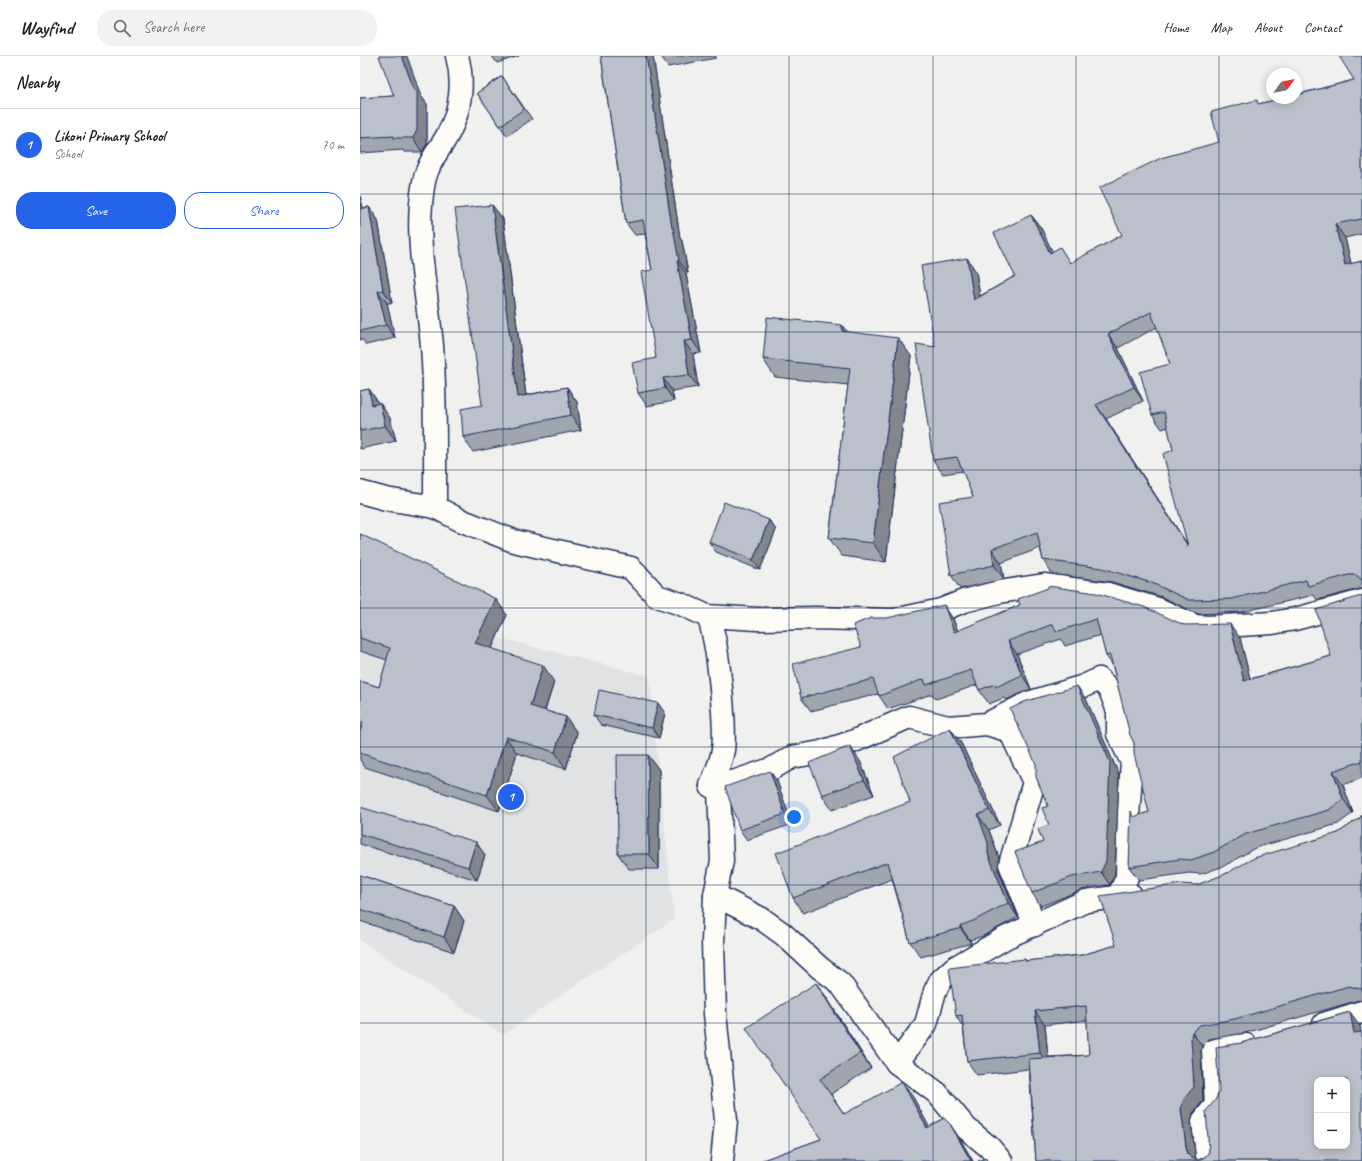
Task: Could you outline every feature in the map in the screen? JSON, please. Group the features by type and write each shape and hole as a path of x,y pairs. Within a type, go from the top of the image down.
{"street":[{"path":"435,507 436,439 434,375 421,244 421,206 427,171 434,154 450,132 458,107 462,88 462,73 457,56"},
{"path":"360,492 386,499 435,507 460,520 514,541 631,568 657,596 681,604 707,616 758,619 815,618 894,620 941,610 964,601 999,592 1044,586 1108,594 1158,609 1195,626 1208,627 1272,623 1295,619 1362,601"},
{"path":"707,616 712,623 718,658 723,722 723,751 711,786"},
{"path":"987,724 1028,703 1084,686 1100,679 1110,690 1118,711 1118,734 1132,762 1128,817 1127,877 1118,898"},
{"path":"711,786 754,776 771,769 792,757 821,752 852,742 909,717 948,727 987,724 1010,731 1034,782 1010,864 1035,925"},
{"path":"711,786 719,791 722,861 716,895 713,942 715,1014 726,1120 722,1161"},
{"path":"897,1063 926,1024 934,991 940,981 954,968 976,954 1086,901 1118,898 1147,892"},
{"path":"716,895 762,919 802,950 820,968 840,983 897,1063 937,1092 966,1128 989,1147 1001,1161"},
{"path":"1308,1028 1362,1012"},
{"path":"1207,1161 1203,1121 1216,1105 1213,1051 1262,1041"}],"shaded area":[{"path":"360,603 649,676 674,919 503,1035 360,940"}],"building":[{"path":"379,56 402,56 414,90 417,90 417,130 413,138 394,138 394,136 360,138 360,98 394,96"},
{"path":"601,56 646,56 672,228 679,261 677,261 692,340 684,341 689,375 663,378 665,388 638,393 632,363 656,358 641,272 652,270 643,220 626,223"},
{"path":"1339,56 1362,56 1362,219 1335,224 1345,265 1362,261 1362,580 1356,575 1349,575 1308,586 1306,580 1232,599 1189,600 1152,583 1102,568 1043,560 1037,532 992,549 994,565 951,575 939,502 973,497 957,457 933,460 916,344 935,347 921,266 967,258 974,300 1015,276 994,233 1031,215 1050,253 1060,247 1070,263 1122,235 1099,188 1161,158 1219,142 1211,112 1257,100 1258,104 1266,102 1266,104 1302,104 1302,93 1354,80","holes":["1151,312 1170,364 1140,372 1152,415 1164,412 1173,450 1163,454 1188,546 1096,405 1134,387 1108,334"]},
{"path":"502,76 524,109 500,126 477,93"},
{"path":"492,205 518,397 567,387 571,415 463,437 461,409 482,405 455,209"},
{"path":"369,207 383,290 378,291 386,325 360,331 360,209"},
{"path":"767,317 842,325 842,331 898,338 873,543 829,538 850,368 763,359"},
{"path":"369,389 372,405 380,403 385,426 360,431 360,391"},
{"path":"724,502 769,520 753,560 709,542"},
{"path":"360,534 496,599 475,643 543,665 530,706 566,717 555,752 506,737 487,795 360,753 360,732 363,722 360,721 360,681 379,687 390,648 360,638"},
{"path":"1048,586 1096,593 1144,607 1184,625 1230,624 1244,681 1331,656 1316,610 1362,595 1362,761 1333,771 1343,799 1329,810 1246,834 1214,852 1191,860 1180,859 1129,867 1131,811 1133,817 1149,812 1134,754 1134,743 1130,735 1110,655 1106,656 1096,619 1056,632 1053,624 1008,641 1022,675 996,687 995,684 979,690 971,670 926,685 924,679 879,696 873,679 801,698 793,664 861,647 853,625 871,618 887,618 944,605 954,632 1020,605 1018,599 1048,588"},
{"path":"1077,686 1110,762 1106,861 1101,872 1072,877 1032,893 1015,852 1043,842 1038,829 1049,825 1042,808 1048,806 1036,777 1036,764 1010,709 1024,702"},
{"path":"599,690 658,703 652,728 594,715"},
{"path":"950,728 989,810 978,815 988,843 988,854 1008,903 960,926 958,929 910,942 888,862 793,898 776,853 910,802 894,757"},
{"path":"850,746 864,780 822,795 809,763"},
{"path":"617,755 648,755 649,854 618,854"},
{"path":"770,771 785,814 740,830 725,787"},
{"path":"360,807 476,842 468,867 360,834"},
{"path":"1362,815 1362,988 1360,989 1349,986 1235,1019 1200,1025 1192,1032 1191,1038 1194,1087 1184,1099 1181,1109 1187,1154 1198,1160 1205,1157 1209,1152 1206,1111 1216,1099 1219,1091 1216,1047 1241,1043 1350,1012 1354,1033 1362,1032 1362,1161 1036,1161 1029,1059 1089,1055 1086,1006 1035,1011 1040,1053 967,1061 962,1015 956,1016 949,968 1025,959 1025,961 1082,955 1116,945 1100,896 1181,884 1197,885 1225,874 1254,858 1338,833"},
{"path":"360,875 454,906 444,937 360,909"},
{"path":"816,983 860,1053 820,1079 844,1114 902,1082 927,1128 944,1118 950,1124 971,1161 760,1161 821,1139 746,1028"},
{"path":"986,1158 987,1161 978,1161"}],"place":[{"name":"Likoni Primary School","path":"511,797"}]}
